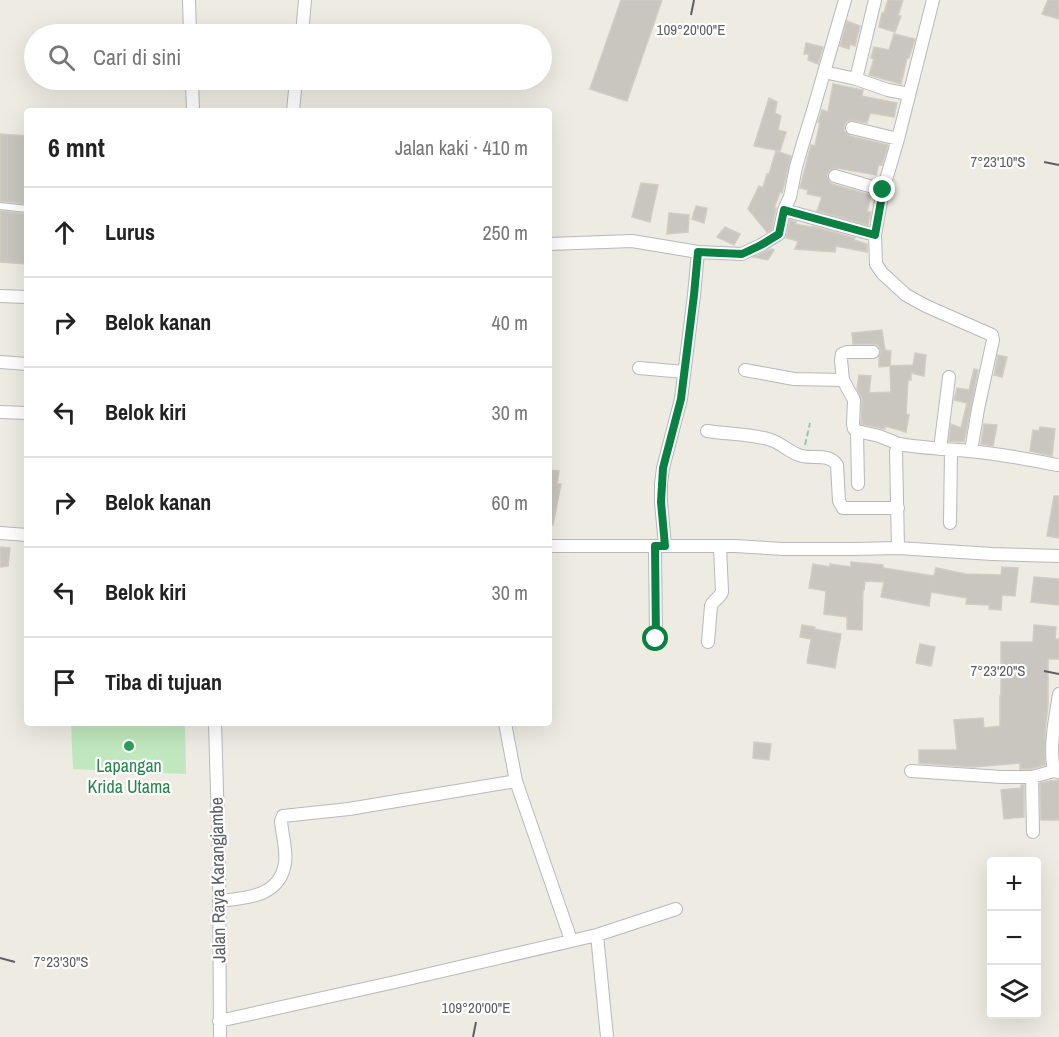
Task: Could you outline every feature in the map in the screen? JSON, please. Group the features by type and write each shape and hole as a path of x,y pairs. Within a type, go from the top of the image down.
{"street":[{"path":"189,0 190,24"},
{"path":"303,24 305,0"},
{"path":"552,244 632,240 698,252 742,254 779,234 796,167 845,0"},
{"path":"856,79 875,0"},
{"path":"933,0 883,190 875,235 876,264 882,273 906,295 992,335 993,340 971,451"},
{"path":"825,72 909,94"},
{"path":"192,90 193,108"},
{"path":"293,108 295,90"},
{"path":"852,128 898,139"},
{"path":"835,176 883,190"},
{"path":"784,210 875,235"},
{"path":"656,639 662,476 677,419 698,252"},
{"path":"0,296 24,297"},
{"path":"858,484 857,431 853,424 855,400 843,380 841,360 842,354 848,352 873,352"},
{"path":"0,362 24,364"},
{"path":"639,368 684,372"},
{"path":"745,370 794,379 843,380"},
{"path":"949,377 945,449 950,523"},
{"path":"0,412 24,413"},
{"path":"706,431 767,439 803,457 829,458 837,465 839,501 843,508 898,508"},
{"path":"857,431 899,444 1020,457 1057,465"},
{"path":"898,548 896,451 899,444"},
{"path":"0,533 24,535"},
{"path":"552,546 898,548 1059,556"},
{"path":"708,642 711,606 722,592 720,546"},
{"path":"911,771 1002,777 1032,777 1057,772 1051,758 1059,694"},
{"name":"Jalan Raya Karangjambe","path":"214,726 218,822 220,1037"},
{"path":"506,726 516,781 571,940"},
{"path":"1032,777 1033,832"},
{"path":"219,901 262,894 282,875 285,861 281,821 283,816 359,807 516,781"},
{"path":"219,1021 597,935 676,909"},
{"path":"597,935 607,1037"}],"lane":[{"path":"0,206 24,209"}],"path":[{"path":"803,457 810,423"}],"green space":[{"name":"Lapangan Krida Utama","path":"71,726 185,726 186,774 73,769"}],"building":[{"path":"621,0 662,0 627,101 590,89"},
{"path":"888,0 903,0 898,16 901,16 895,32 879,27"},
{"path":"1048,0 1059,0 1059,19 1042,14"},
{"path":"847,21 860,26 855,46 850,44 849,49 840,46"},
{"path":"894,34 915,39 909,58 907,58 901,84 869,75 874,59 871,58 874,47 889,50"},
{"path":"806,43 823,47 818,64 808,60 809,54 804,54"},
{"path":"833,84 863,90 862,96 897,103 894,117 870,113 867,123 850,120 844,126 844,131 850,136 888,145 882,165 879,164 876,175 837,168 830,170 827,174 832,184 871,195 867,212 871,212 868,225 817,211 822,197 807,194 808,190 800,188 811,145 815,146 822,110 828,112"},
{"path":"769,98 777,102 775,113 781,116 778,130 786,132 780,151 754,146"},
{"path":"0,134 24,136 24,204 0,201"},
{"path":"776,151 791,156 782,193 780,192 774,208 776,208 772,229 767,232 748,209 759,186 763,188"},
{"path":"641,183 658,185 650,222 632,217"},
{"path":"696,206 707,208 704,223 692,219"},
{"path":"0,211 24,214 24,264 0,262"},
{"path":"669,213 689,215 688,232 667,234"},
{"path":"790,220 796,222 795,224 812,226 855,238 854,240 867,244 867,252 836,246 835,252 795,249 798,241 786,238"},
{"path":"725,227 740,234 734,245 717,237"},
{"path":"771,249 774,250 768,260 754,257"},
{"path":"882,330 885,350 891,351 890,366 879,367 881,351 878,345 853,344 852,333"},
{"path":"915,353 926,355 924,376 911,373 911,380 908,380 906,414 909,415 906,432 885,426 885,429 861,424 862,400 857,389 859,375 871,376 869,393 891,392 890,366 913,365"},
{"path":"998,355 1007,357 1002,377 994,375"},
{"path":"974,369 978,370 964,442 949,441 951,424 961,428 967,403 954,400 957,388 969,390"},
{"path":"984,424 997,425 993,446 981,444"},
{"path":"1040,427 1055,429 1052,456 1030,451 1033,430 1039,431"},
{"path":"552,470 559,471 557,484 561,484 553,525"},
{"path":"1054,496 1059,496 1059,538 1047,536"},
{"path":"0,547 10,548 8,566 0,567"},
{"path":"851,562 883,565 883,568 934,576 936,568 966,574 1001,575 1002,567 1018,568 1015,596 1002,595 1001,610 989,609 989,605 966,604 967,598 931,592 929,606 881,597 884,582 865,581 862,630 847,629 847,617 824,614 826,591 809,588 813,564 851,567"},
{"path":"1034,577 1059,579 1059,605 1031,602"},
{"path":"802,625 841,634 835,668 807,663 811,639 800,637"},
{"path":"1034,625 1056,627 1055,639 1059,639 1059,659 1048,659 1045,765 1020,769 1020,763 973,767 919,763 919,750 957,750 954,720 983,718 984,728 1000,726 1001,642 1033,642"},
{"path":"920,644 935,647 931,666 916,663"},
{"path":"754,742 771,744 769,760 753,758"},
{"path":"1059,780 1059,820 1041,820 1040,783"},
{"path":"1021,785 1024,785 1024,817 1004,819 1001,790 1021,788"}],"place":[{"name":"Lapangan Krida Utama","path":"129,746"}],"route":[{"path":"656,639 655,546 665,546 661,484 681,399 698,252 742,254 761,245 779,234 784,210 875,235 883,190"}]}
